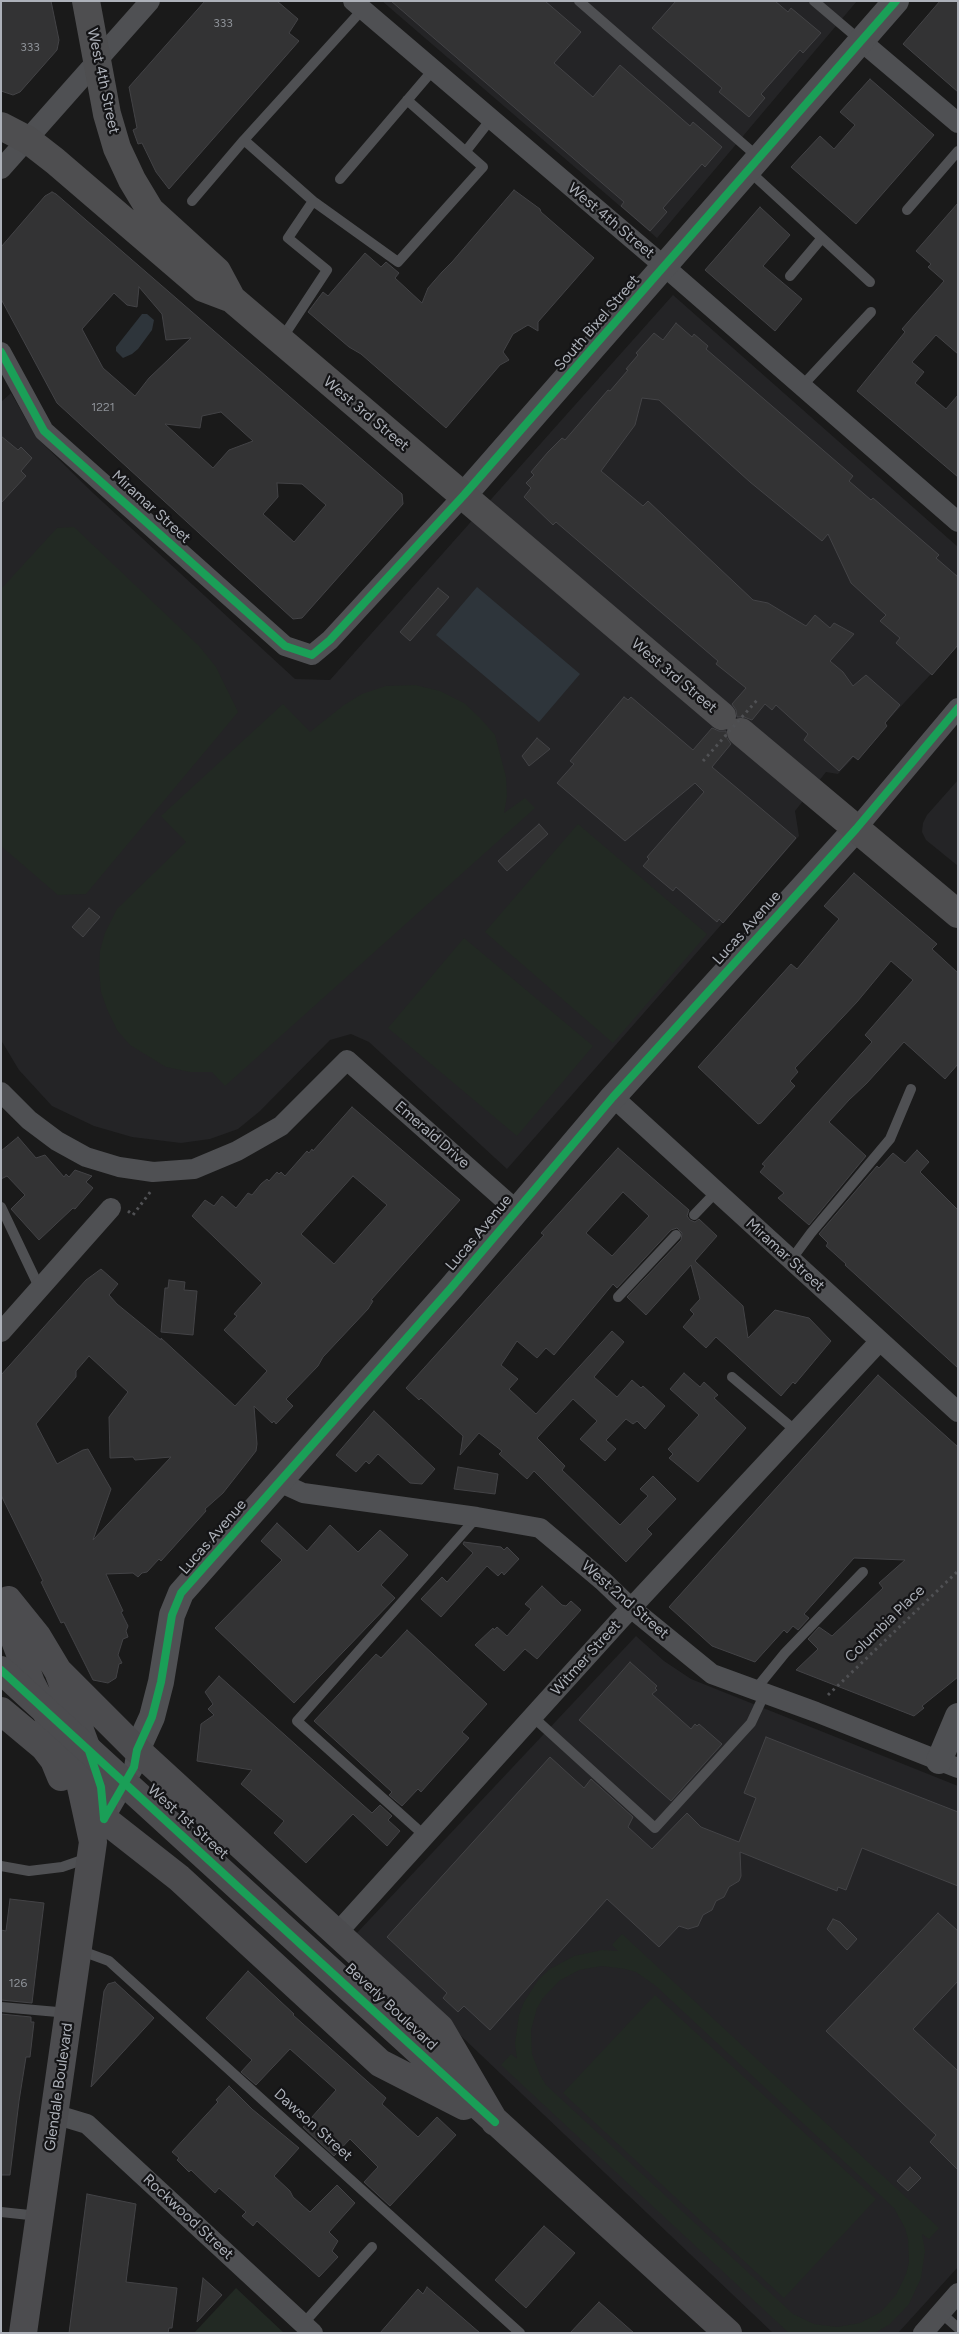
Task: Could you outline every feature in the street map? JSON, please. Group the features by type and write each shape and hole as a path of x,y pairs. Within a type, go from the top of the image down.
{"main road":[{"name":"West 4th Street","path":"86,1 107,114 117,148 132,180 150,210 217,271 232,299"},
{"name":"West 3rd Street","path":"1,126 28,140 203,288 232,299 367,416 464,495 571,589 958,914"},
{"path":"1,1593 37,1636 58,1671 137,1750 440,2028 495,2122"},
{"path":"1,1603 32,1683 73,1740"},
{"name":"West 1st Street","path":"1,1670 267,1913"},
{"path":"58,1671 73,1740"},
{"path":"1,1711 44,1747 54,1760 73,1806 94,1823 179,1878 380,2063 495,2122"},
{"name":"Glendale Boulevard","path":"23,2333 79,1950 94,1823 78,1773 73,1740"},
{"name":"Beverly Boulevard","path":"267,1913 728,2333"}],"street":[{"path":"1,168 28,140 96,60 150,1"},
{"name":"South Bixel Street","path":"312,655 330,640 464,495 896,1"},
{"name":"West 4th Street","path":"357,5 665,267 958,522"},
{"path":"861,41 958,123"},
{"name":"Miramar Street","path":"1,352 44,431 285,646 312,655"},
{"name":"Lucas Avenue","path":"94,1823 134,1767 137,1750 152,1717 161,1682 176,1602 181,1593 451,1288 613,1096 856,829 958,708"},
{"name":"Emerald Drive","path":"165,1171 194,1169 237,1151 281,1126 347,1060 516,1210"},
{"path":"1,1092 28,1120 56,1141 86,1157 119,1167 153,1172 165,1171"},
{"name":"Miramar Street","path":"613,1096 879,1342 958,1412"},
{"path":"1,1332 111,1208"},
{"name":"Witmer Street","path":"336,1933 631,1608 879,1342"},
{"name":"West 2nd Street","path":"279,1482 303,1493 477,1516 540,1528 603,1581 631,1608 712,1674 948,1764"},
{"path":"948,1764 958,1716"},
{"path":"94,1823 124,1761 137,1750"},
{"name":"Rockwood Street","path":"54,2114 87,2124 308,2328"},
{"path":"923,2333 958,2293"}],"lane":[{"path":"579,1 753,163 822,238 870,282"},
{"path":"814,1 861,41"},
{"path":"192,201 357,5"},
{"path":"340,179 433,70"},
{"path":"244,140 313,201 398,262 483,167 407,100"},
{"path":"466,151 491,119"},
{"path":"907,210 958,150"},
{"path":"280,341 327,270 288,238 313,201"},
{"path":"790,276 822,238"},
{"path":"802,386 871,312"},
{"path":"791,1260 811,1233 890,1139 911,1089"},
{"path":"694,1215 716,1192"},
{"path":"1,1208 40,1289"},
{"path":"618,1297 676,1235"},
{"path":"732,1377 796,1431"},
{"path":"425,1836 297,1721 477,1516"},
{"path":"533,1717 655,1828 751,1723 760,1691 785,1652 863,1572"},
{"path":"1,1866 30,1871 62,1867 94,1823"},
{"name":"Dawson Street","path":"79,1950 109,1961 520,2333"},
{"path":"1,2007 70,2013"},
{"path":"1,2212 40,2216"},
{"path":"308,2328 372,2248"},
{"path":"940,2312 958,2328"}],"path":[{"path":"703,761 758,699"},
{"path":"111,1208 116,1202 133,1215 165,1171"}],"shaded area":[{"path":"382,1 857,1 657,238"},
{"path":"673,295 958,547 958,645 838,774 826,772 795,811 799,836 507,1169 369,1042 351,1034 330,1040 260,1111 238,1129 210,1139 181,1143 132,1137 94,1126 52,1106 19,1070 1,1040 1,402 11,393 36,437 92,492 295,679 330,680"},
{"path":"142,314 147,314 154,320 152,330 138,349 123,358 116,351 116,347"},
{"path":"74,527 199,646 216,667 238,712 86,894 58,895 1,846 1,589 57,528"},
{"path":"477,587 580,674 539,722 436,635"},
{"path":"415,685 440,691 464,703 495,735 506,777 507,796 504,813 525,798 535,808 225,1086 212,1072 190,1072 166,1067 130,1045 117,1030 101,992 100,951 105,933 117,909 186,842 161,816 283,704 310,732 344,705 362,694 386,686"},
{"path":"958,780 958,866 926,840 922,832 923,823 927,815"},
{"path":"578,824 707,934 613,1043 485,932"},
{"path":"464,938 593,1046 517,1136 388,1028"},
{"path":"636,1636 664,1661 691,1679 958,1786 958,2267 898,2333 773,2333 355,1935"},
{"path":"622,1934 939,2228 929,2239 922,2234 925,2251 921,2278 909,2304 890,2324 875,2333 789,2333 501,2065 511,2054 517,2059 515,2043 519,2015 524,2002 539,1979 550,1969 574,1956 602,1950 618,1951 612,1945","holes":["602,1966 636,1972 656,1986 894,2208 905,2228 908,2239 909,2262 906,2274 896,2295 881,2312 860,2323 837,2327 814,2324 793,2314 546,2085 532,2054 531,2030 537,2008 543,1998 559,1981 579,1970"]},
{"path":"655,1995 876,2199 784,2298 563,2093"},
{"path":"236,2288 284,2333 194,2333"}],"building":[{"path":"1,1 51,1 59,40 57,50 20,92 13,95 1,91"},
{"path":"205,1 277,1 298,19 289,33 299,41 169,189 156,172 142,143 138,144 133,130 137,128 129,87"},
{"path":"391,1 545,1 581,32 554,63 593,97 620,65 690,126 693,122 722,147 705,167 702,164 663,208 667,212 650,231 621,206 624,202"},
{"path":"676,1 775,1 788,12 791,8 821,33 803,53 800,50 761,94 765,98 749,117 719,92 722,88 652,28"},
{"path":"940,1 958,1 958,92 903,44"},
{"path":"870,79 934,135 856,224 791,167 820,136 834,149 855,125 840,112"},
{"path":"514,190 540,209 541,212 594,258 538,322 538,331 528,325 513,334 503,352 509,360 500,365 446,428 361,354 349,347 308,312 323,292 328,296 365,253 381,267 386,262 399,273 395,278 422,303 428,288"},
{"path":"52,192 56,194 402,494 403,504 302,618 293,619 57,403 1,299 1,247 45,196","holes":["139,287 162,314 166,340 191,338 149,378 135,396 103,368 82,329 114,293 127,305 137,307","221,412 253,441 229,450 213,468 165,424 200,428 202,416","277,483 302,484 326,505 294,542 263,514 278,497"]},
{"path":"958,203 958,354 936,335 912,362 924,372 915,383 946,409 958,395 958,477 857,391 905,332 902,329 944,281 928,267 931,264 916,251"},
{"path":"760,207 790,235 763,266 802,299 775,331 705,270"},
{"path":"676,323 692,337 694,334 708,346 706,349 853,476 849,481 871,500 873,498 939,555 936,558 958,577 958,645 932,675 896,643 900,638 880,621 886,615 851,583 828,534 822,541 750,482 659,400 642,398 635,425 601,471 643,506 648,501 753,600 768,603 806,626 815,615 830,628 834,623 854,634 830,661 843,672 853,686 866,675 900,705 885,723 887,726 858,760 853,756 839,771 804,740 808,734 776,705 772,710 765,704 752,720 737,717 736,710 732,704 746,688 716,664 718,661 556,522 553,525 524,497 531,488 526,483 534,475 531,472 548,452 562,438 565,440 608,390 610,391 628,370 626,369 638,355 636,353 654,333 663,340"},
{"path":"1,436 18,450 21,447 32,458 21,471 26,476 1,503"},
{"path":"438,588 449,597 410,641 400,632"},
{"path":"624,697 628,700 631,697 693,750 712,728 726,731 727,738 731,744 712,767 796,838 723,923 719,919 717,922 676,887 673,891 643,866 649,859 647,857 704,792 695,783 625,841 557,783 574,764 570,761"},
{"path":"537,738 550,749 529,766 522,756"},
{"path":"539,824 548,834 507,871 498,861"},
{"path":"854,873 937,944 932,949 958,973 958,1064 945,1079 904,1042 849,1100 829,1122 866,1156 809,1225 778,1198 784,1193 760,1172 765,1166 762,1164 872,1042 865,1035 913,980 891,961 857,1002 795,1068 798,1072 790,1081 795,1086 761,1123 758,1124 698,1067 791,964 797,969 839,919 824,906"},
{"path":"89,908 100,917 83,937 72,927"},
{"path":"352,1107 460,1200 371,1300 373,1301 368,1309 286,1399 293,1406 276,1424 274,1421 272,1423 254,1406 256,1451 223,1493 205,1509 206,1511 161,1561 159,1559 147,1572 142,1573 138,1577 133,1573 106,1574 123,1611 121,1612 128,1626 126,1631 128,1637 123,1639 118,1655 122,1663 119,1664 116,1678 108,1683 93,1680 64,1622 61,1623 41,1582 43,1581 1,1495 1,1375 86,1280 101,1269 118,1284 109,1295 117,1304 161,1340 161,1338 235,1406 267,1371 224,1330 237,1316 234,1314 262,1283 192,1216 205,1200 214,1206 222,1196 236,1208 248,1193 252,1195 261,1184 267,1179 269,1181 277,1172 279,1174 281,1172 285,1176 307,1151 309,1153 312,1149 313,1151","holes":["353,1176 387,1205 334,1264 301,1234","89,1356 128,1392 109,1417 110,1458 133,1457 135,1460 171,1457 93,1540 111,1489 88,1449 57,1464 36,1424 76,1377 76,1371"]},
{"path":"18,1137 36,1158 45,1155 64,1177 66,1174 69,1177 75,1170 92,1176 86,1182 93,1188 75,1209 73,1208 39,1240 11,1209 25,1195 7,1176 1,1179 1,1151"},
{"path":"618,1148 689,1210 687,1216 690,1220 695,1222 699,1219 717,1236 695,1261 743,1306 748,1338 775,1310 809,1318 831,1341 795,1384 793,1382 781,1396 716,1337 706,1348 683,1327 694,1314 690,1310 700,1299 691,1265 646,1315 627,1297 681,1240 682,1233 677,1228 671,1230 617,1288 613,1284 554,1355 546,1348 537,1358 517,1341 501,1365 518,1379 509,1389 536,1414 612,1331 624,1342 594,1377 617,1397 632,1380 641,1388 643,1386 665,1406 645,1429 637,1421 633,1424 626,1419 606,1440 616,1449 605,1461 580,1439 597,1421 573,1399 537,1438 565,1466 562,1470 620,1525 648,1496 640,1489 653,1476 676,1499 647,1529 652,1534 626,1562 534,1471 527,1479 499,1454 502,1451 479,1433 460,1455 463,1436 421,1398 419,1400 406,1388 544,1235 541,1233","holes":["623,1192 649,1216 612,1256 586,1233"]},
{"path":"917,1150 929,1162 920,1172 958,1210 958,1368 845,1265 826,1246 828,1243 819,1234 877,1166 879,1168 893,1153 905,1163"},
{"path":"169,1280 185,1282 184,1290 197,1291 193,1335 161,1332 165,1288 168,1288"},
{"path":"684,1373 700,1387 704,1382 718,1395 714,1398 746,1428 698,1482 669,1458 673,1454 668,1449 699,1415 670,1389"},
{"path":"878,1375 958,1447 958,1677 922,1706 924,1708 914,1716 796,1670 818,1649 808,1639 819,1627 832,1636 883,1588 879,1583 905,1560 854,1558 804,1614 809,1618 798,1630 793,1626 787,1633 784,1630 755,1662 712,1646 669,1607"},
{"path":"374,1411 435,1469 422,1484 410,1483 378,1454 369,1464 366,1461 356,1472 336,1455"},
{"path":"458,1467 498,1474 495,1494 454,1489"},
{"path":"277,1523 307,1551 330,1525 358,1552 380,1530 408,1555 381,1585 395,1598 294,1703 215,1628 282,1560 261,1541"},
{"path":"464,1542 501,1547 504,1550 507,1547 519,1559 504,1575 502,1572 498,1576 487,1566 441,1617 421,1599 442,1577 447,1582 473,1553 463,1544"},
{"path":"542,1586 562,1605 566,1606 571,1601 581,1610 537,1659 525,1649 504,1671 475,1645 493,1628 494,1630 497,1627 507,1636 531,1609 525,1604"},
{"path":"407,1630 487,1704 462,1732 469,1738 421,1792 418,1789 402,1806 389,1795 392,1792 314,1721 376,1654 381,1658"},
{"path":"630,1662 657,1686 655,1688 657,1690 652,1694 691,1729 695,1724 697,1726 699,1724 722,1744 671,1801 579,1720"},
{"path":"219,1676 372,1813 380,1805 392,1816 388,1820 400,1831 387,1846 353,1814 306,1863 274,1833 284,1821 241,1784 252,1770 197,1761 201,1724 214,1715 208,1709 213,1704 205,1692"},
{"path":"766,1737 958,1812 958,1886 862,1848 846,1890 838,1887 837,1891 740,1852 741,1876 739,1881 729,1887 724,1897 716,1901 712,1910 703,1915 698,1926 688,1929 679,1926 659,1947 607,1899 490,2030 464,2006 458,2012 443,1998 447,1993 387,1937 550,1757 584,1788 591,1779 633,1817 628,1827 652,1849 687,1813 701,1827 739,1842 756,1798 744,1793"},
{"path":"10,1899 44,1903 32,2003 1,2000 1,1930 6,1931"},
{"path":"938,1913 958,1931 958,1981 913,2029 958,2071 958,2170 930,2142 936,2135 826,2031"},
{"path":"833,1919 840,1922 857,1939 847,1950 827,1929"},
{"path":"248,1971 293,2015 386,2098 382,2104 418,2137 437,2117 456,2135 390,2206 364,2182 378,2167 350,2139 334,2156 303,2127 336,2090 290,2049 256,2085 241,2072 252,2060 206,2018"},
{"path":"115,1982 154,2018 91,2087 104,1991 108,1984"},
{"path":"1,2014 31,2017 31,2022 34,2022 30,2057 26,2057 19,2101 10,2175 1,2175"},
{"path":"229,2086 252,2109 299,2148 274,2176 290,2191 293,2197 310,2212 337,2185 355,2203 329,2232 338,2241 332,2251 338,2257 319,2277 257,2221 253,2226 242,2216 246,2212 219,2188 215,2193 191,2170 189,2172 172,2152 218,2102 216,2100"},
{"path":"910,2167 921,2178 908,2191 897,2181"},
{"path":"87,2194 136,2204 126,2282 177,2288 172,2328 169,2328 168,2333 69,2333"},
{"path":"544,2226 575,2253 526,2308 495,2280"},
{"path":"203,2278 222,2295 197,2322"},
{"path":"427,2287 480,2333 380,2333 418,2289 423,2294"},
{"path":"599,2302 634,2333 570,2333"}],"cycle path":[{"path":"1,352 44,431 285,646 312,655 330,640 464,495 896,1"},
{"path":"104,1819 134,1767 137,1750 152,1717 161,1682 172,1615 181,1593 451,1288 613,1097 856,829 958,708"},
{"path":"1,1670 495,2122"},
{"path":"89,1751 101,1787 104,1819"}]}
